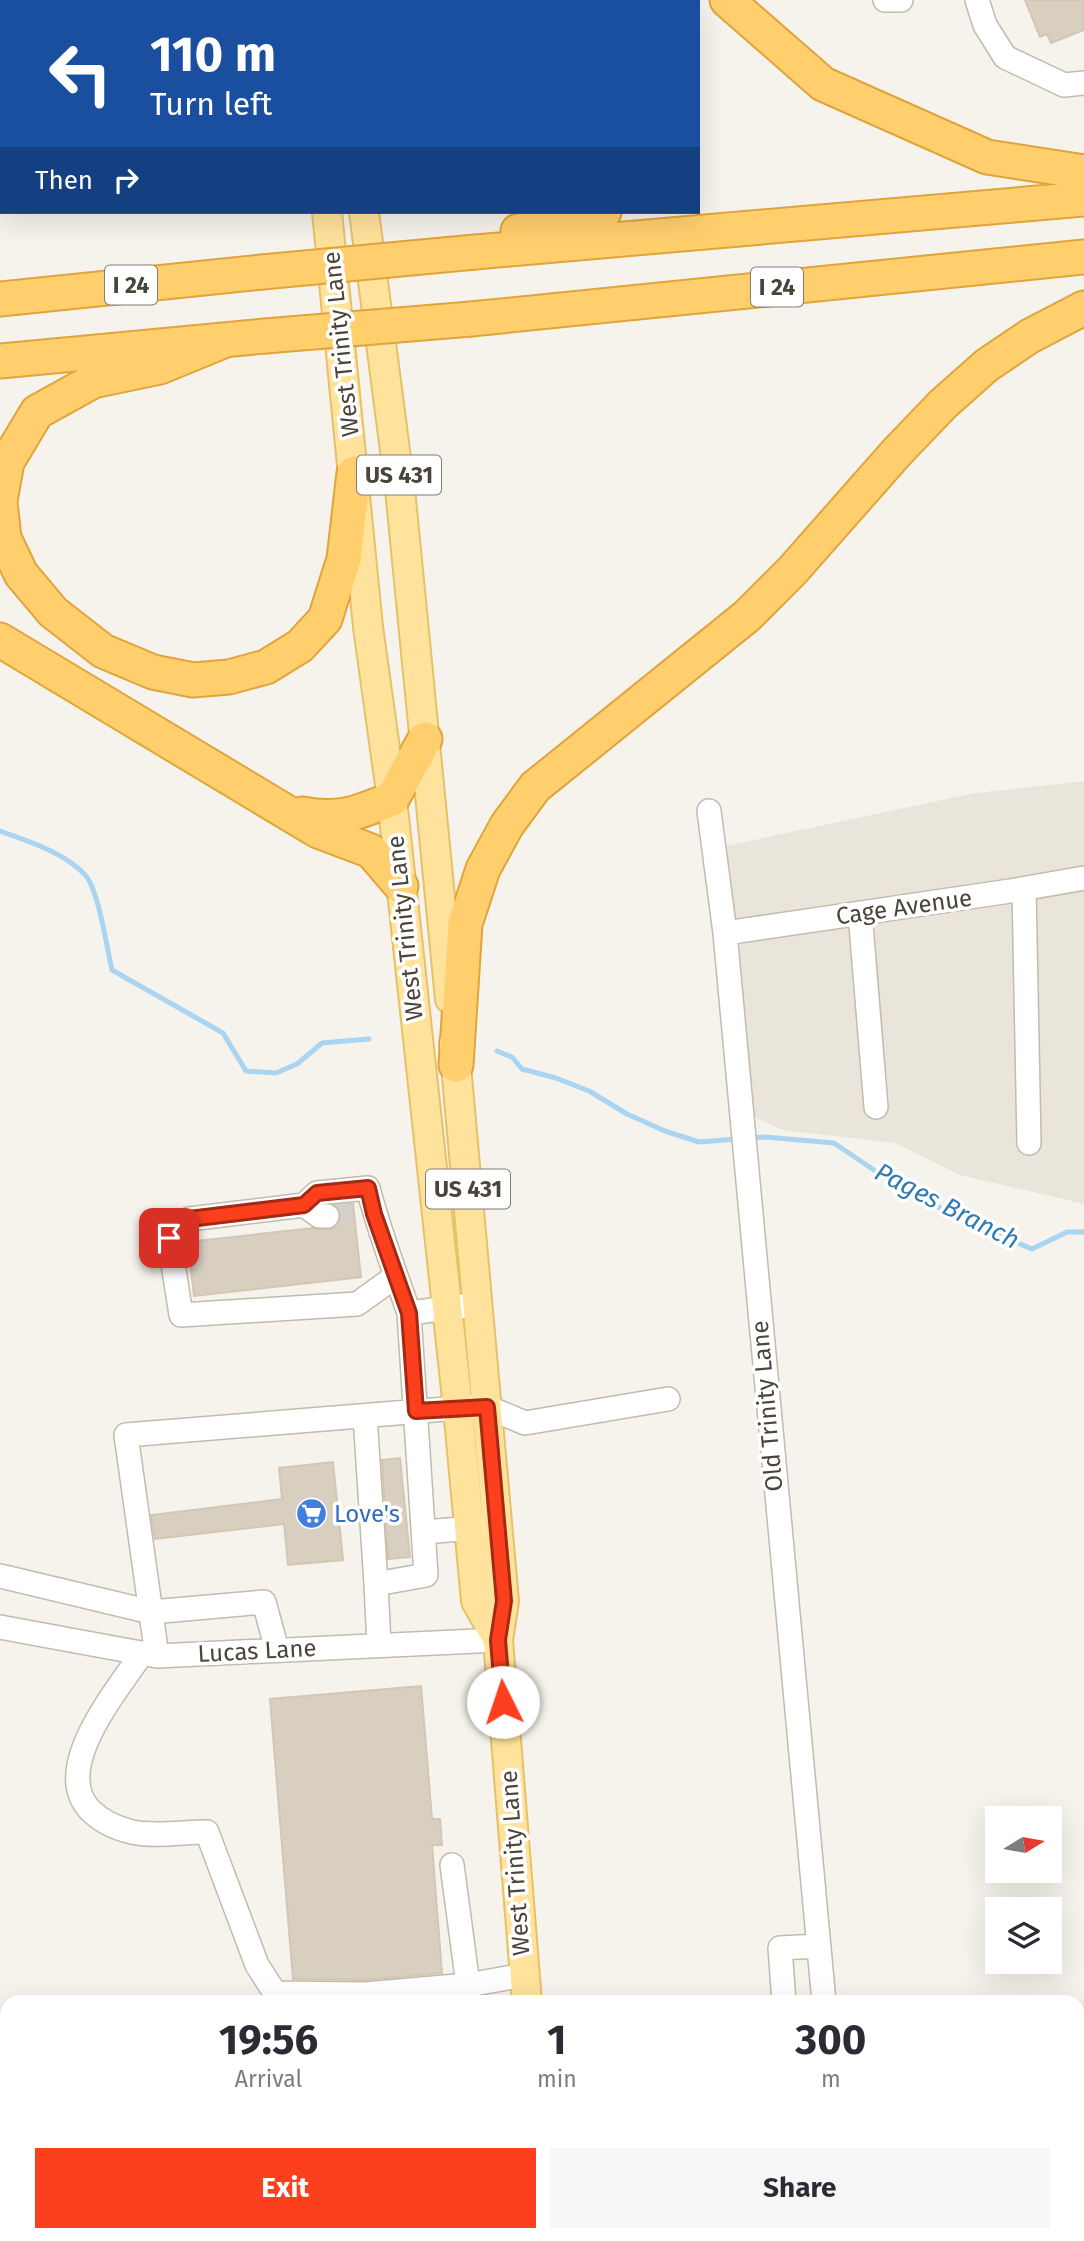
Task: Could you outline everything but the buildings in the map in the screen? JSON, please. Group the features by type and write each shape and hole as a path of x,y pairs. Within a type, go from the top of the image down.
{"highway":[{"path":"727,0 823,84 987,157 1084,172"},
{"name":"I 24","path":"0,299 262,271 1084,199"},
{"path":"475,252 526,228 594,214"},
{"name":"I 24","path":"0,361 471,319 1084,257"},
{"path":"456,1065 465,924 483,869 507,825 535,787 747,616 792,571 915,433 987,365 1030,336 1084,308"},
{"path":"221,342 160,367 93,381 37,412 7,462 0,502 4,538 21,574 53,612 103,651 153,672 193,680 229,677 266,667 300,646 325,618 344,559 354,473"},
{"path":"0,640 318,831 371,851 401,886"},
{"path":"285,811 320,818 346,817 392,799 425,739"}],"main road":[{"name":"West Trinity Lane","path":"327,214 368,627 392,799 458,1408 476,1601 498,1640"},
{"name":"West Trinity Lane","path":"364,214 401,488 478,1304 504,1601 498,1640 526,1989"}],"street":[{"path":"886,0 901,0"},
{"path":"977,0 985,25 1005,57 1064,85 1084,83"},
{"name":"Old Trinity Lane","path":"709,811 724,933 823,1995"},
{"name":"Cage Avenue","path":"724,933 1084,878"},
{"path":"1024,889 1029,1143"},
{"path":"860,913 876,1107"},
{"path":"376,1584 426,1576 409,1313 396,1276 364,1214 368,1188 317,1193 304,1205 189,1219 169,1238 181,1315 356,1304 396,1276"},
{"path":"304,1205 319,1216 327,1216"},
{"path":"409,1313 478,1304"},
{"path":"526,1989 468,1993 275,1993 257,1965 207,1832 133,1833 103,1822 84,1803 77,1784 81,1755 96,1724 149,1655 151,1612 126,1436 487,1407 525,1423 668,1399"},
{"path":"365,1416 379,1645"},
{"path":"424,1532 497,1526"},
{"path":"0,1576 151,1612 264,1602 277,1650"},
{"name":"Lucas Lane","path":"9,1629 149,1655 498,1640"},
{"path":"452,1865 468,1993"},
{"path":"783,1995 780,1948 818,1946"}],"shaded area":[{"path":"1084,781 1084,1204 960,1175 895,1143 782,1130 750,1115 726,846 970,794"}],"waterway":[{"name":"Pages Branch","path":"0,831 46,849 78,868 86,876 95,894 112,970 223,1033 246,1071 276,1073 297,1064 322,1043 369,1039"},
{"name":"Pages Branch","path":"497,1051 512,1057 522,1069 589,1091 627,1114 665,1131 699,1142 738,1139"},
{"name":"Pages Branch","path":"751,1138 834,1143 902,1189 977,1226 1032,1249 1067,1232 1084,1232"}],"tunnel":[{"path":"327,1216 354,1215"}],"place":[{"name":"Love's","path":"311,1514"}],"route":[{"path":"169,1238 189,1219 304,1205 317,1193 368,1188 374,1214 409,1313 416,1411 487,1407 504,1601 498,1640 503,1702"}]}
